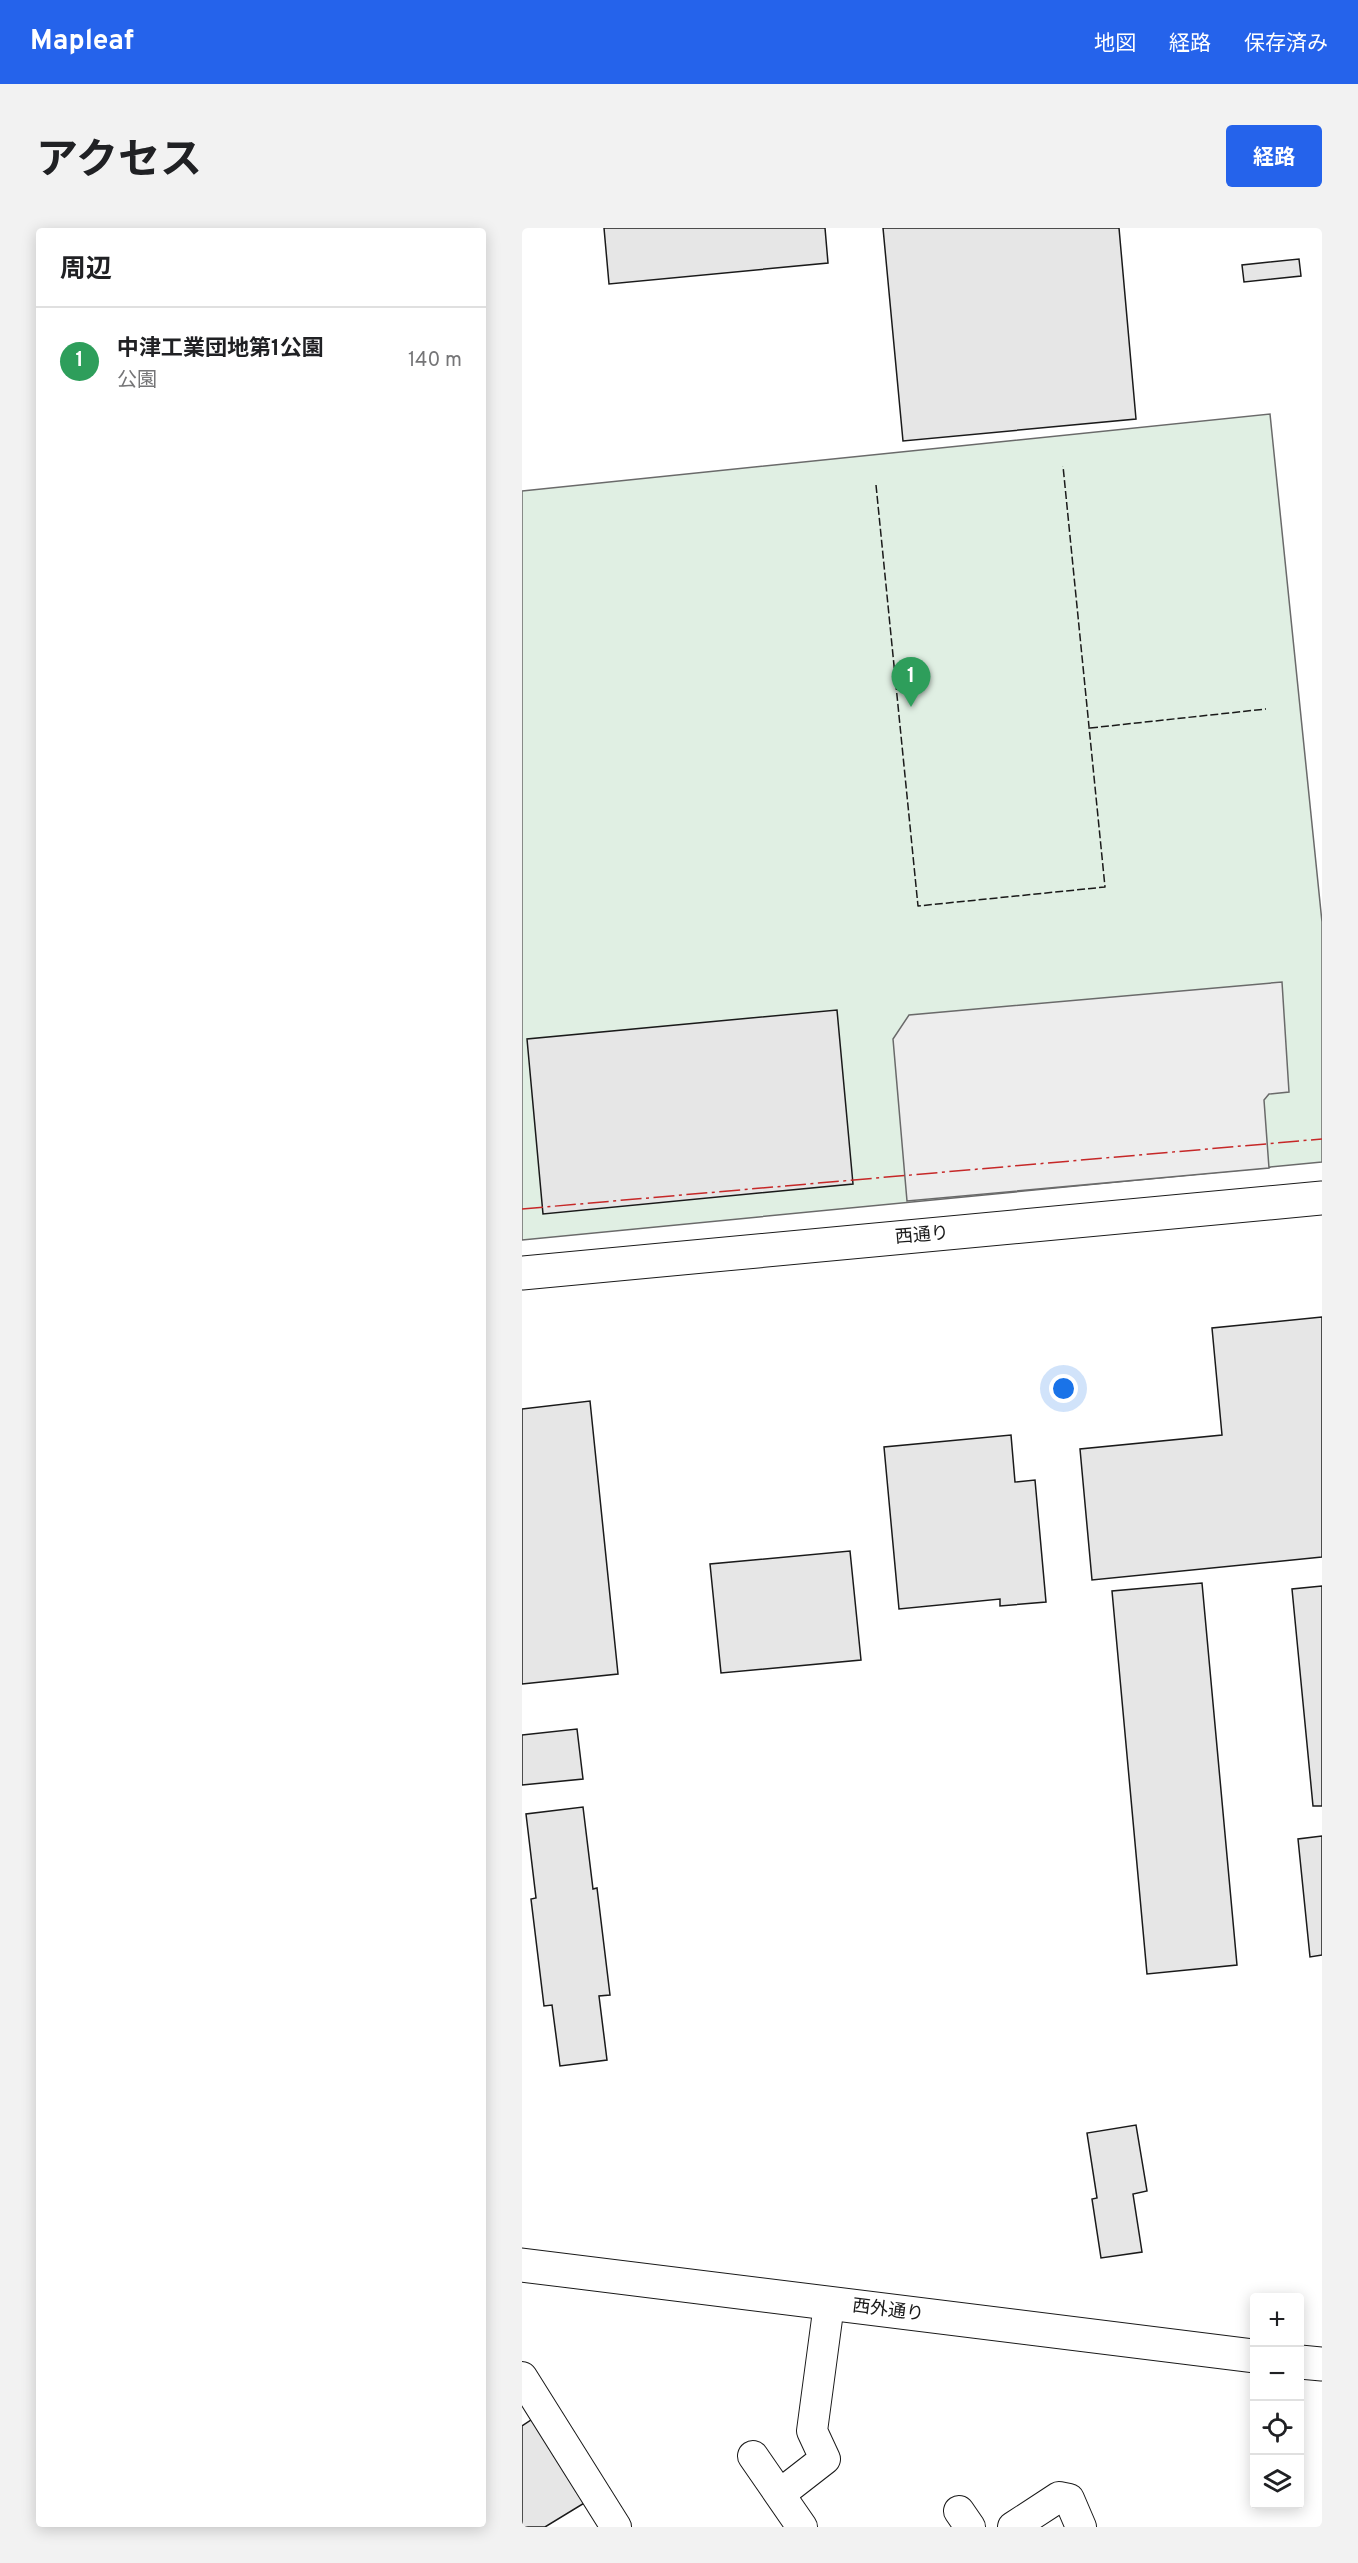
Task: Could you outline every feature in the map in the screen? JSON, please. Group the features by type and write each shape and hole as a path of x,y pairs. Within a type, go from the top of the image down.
{"street":[{"name":"西通り","path":"522,1273 1322,1198"},
{"name":"西外通り","path":"522,2265 1250,2356"},
{"path":"780,2494 825,2459 812,2431 829,2304"},
{"path":"1304,2362 1322,2364"},
{"path":"522,2377 616,2527"},
{"path":"753,2456 802,2527"},
{"path":"1014,2527 1059,2497 1069,2499 1082,2527"}],"green space":[{"path":"1270,414 1322,922 1322,1162 522,1240 522,491"}],"shaded area":[{"path":"1282,982 1289,1092 1269,1094 1264,1100 1269,1168 907,1201 893,1039 909,1015"}],"building":[{"path":"604,228 825,228 828,263 609,284"},
{"path":"883,228 1119,228 1136,419 903,441"},
{"path":"1299,259 1301,276 1244,282 1242,265"},
{"path":"837,1010 853,1184 543,1214 527,1039"},
{"path":"1322,1317 1322,1557 1092,1580 1080,1449 1222,1435 1212,1328"},
{"path":"590,1401 618,1674 522,1684 522,1409"},
{"path":"1011,1435 1015,1482 1035,1480 1046,1602 1000,1606 1000,1599 899,1609 884,1447"},
{"path":"850,1551 861,1660 721,1673 710,1564"},
{"path":"1202,1583 1237,1965 1147,1974 1112,1591"},
{"path":"1322,1586 1322,1806 1313,1806 1292,1589"},
{"path":"577,1729 583,1779 522,1785 522,1735"},
{"path":"583,1807 593,1889 597,1888 610,1995 599,1996 607,2060 560,2066 552,2005 544,2006 531,1899 536,1898 526,1814"},
{"path":"1322,1836 1322,1955 1310,1957 1298,1839"},
{"path":"1136,2125 1147,2191 1133,2194 1142,2252 1101,2258 1092,2199 1097,2198 1087,2133"},
{"path":"534,2418 586,2502 545,2527 522,2527 522,2426"}],"fence":[{"path":"876,485 918,906 1105,887 1063,466"},
{"path":"1090,728 1266,709"}],"power":[{"path":"522,1209 1322,1139"}],"place":[{"name":"中津工業団地第1公園","path":"911,707"}]}
